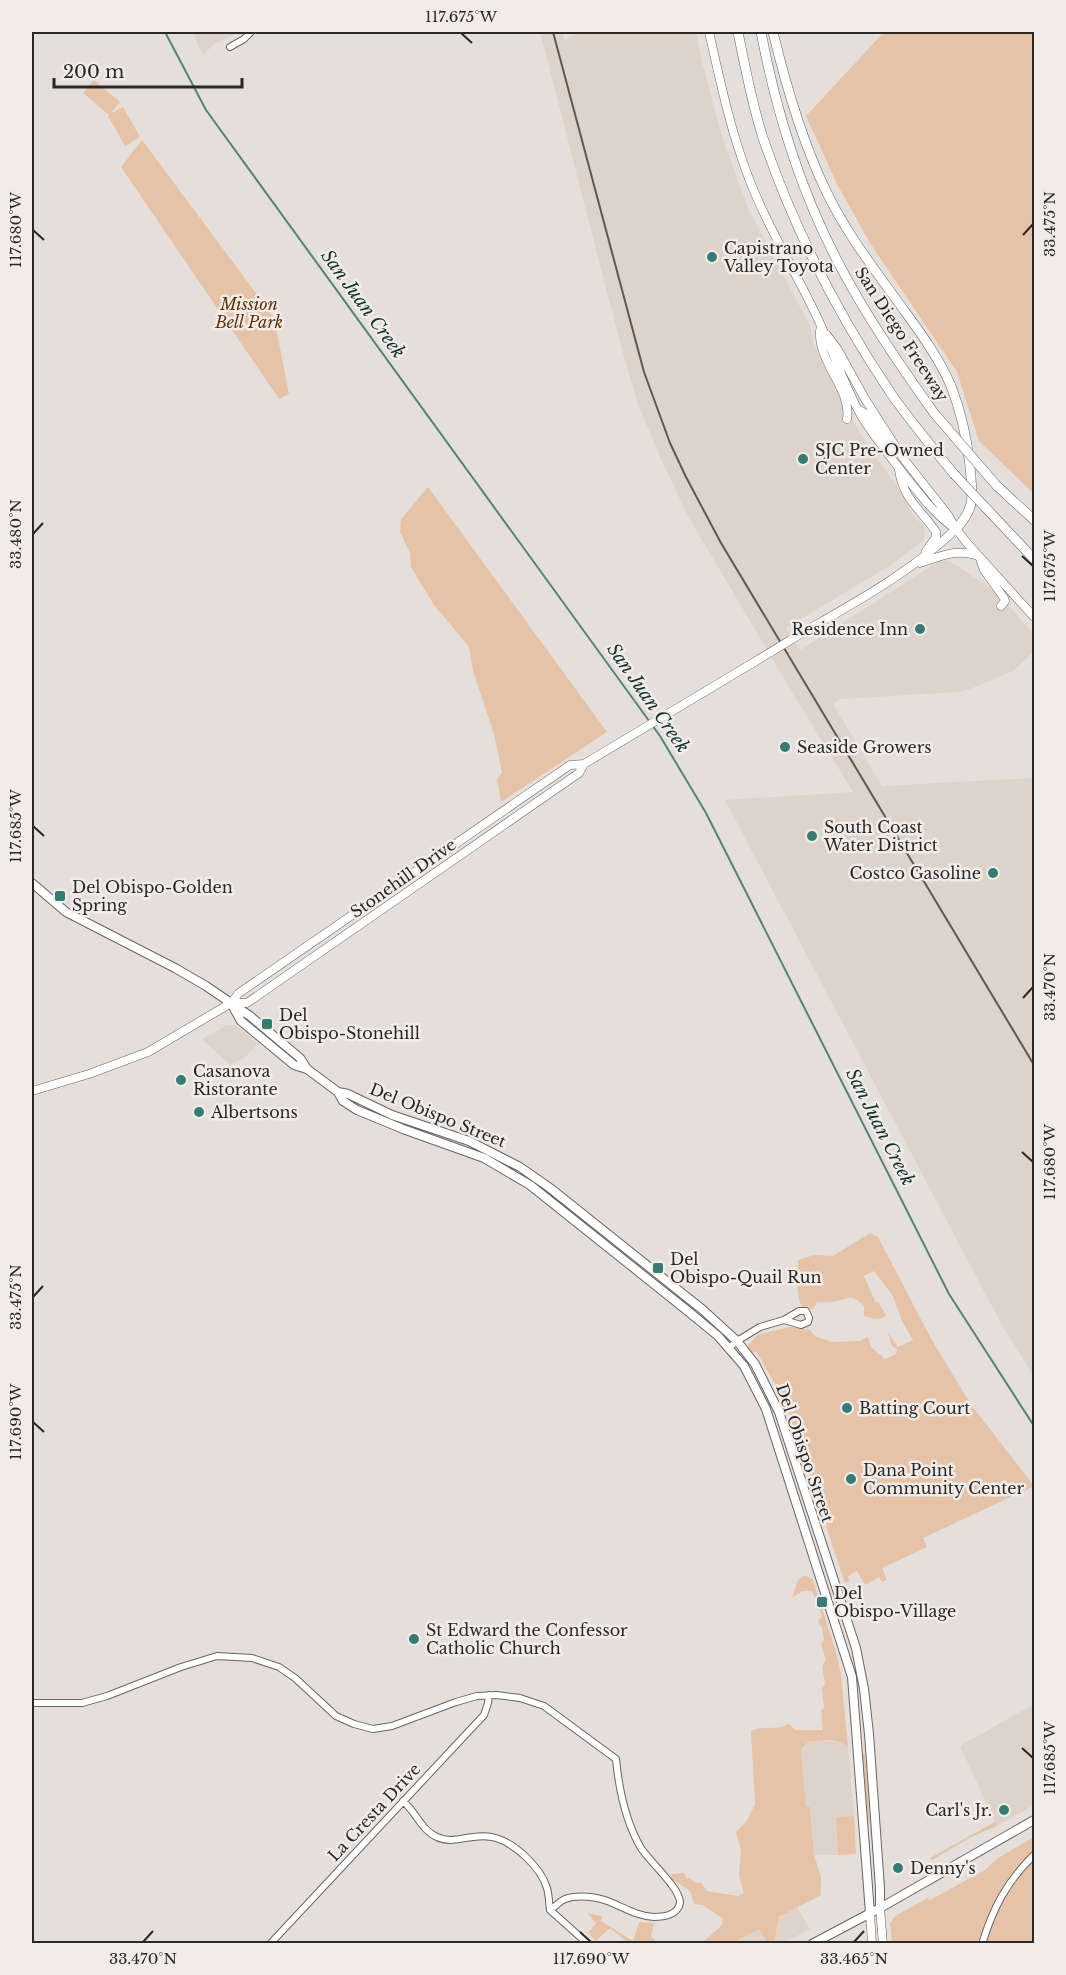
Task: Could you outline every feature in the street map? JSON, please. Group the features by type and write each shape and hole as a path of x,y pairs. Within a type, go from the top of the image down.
{"highway":[{"path":"738,32 763,136 791,213 840,312 893,396 954,474 1035,559"},
{"name":"San Diego Freeway","path":"761,32 769,70 796,161 838,263 862,306 894,357 934,413 997,486 1035,520"},
{"path":"773,32 805,140 827,193 873,268 927,342 951,387 968,446 973,500 967,517 956,529"}],"main road":[{"path":"709,32 720,82 748,177 859,411 876,439 899,467 944,521 956,529"},
{"path":"820,326 832,341 865,399 903,458 948,515 956,529 1035,617"},
{"path":"820,326 821,350 847,404 847,419"},
{"path":"832,341 861,400 859,411"},
{"path":"859,411 867,413 884,440 903,458"},
{"path":"899,467 901,484 910,502 936,532 933,544 913,565"},
{"name":"Stonehill Drive","path":"231,1003 247,1003 579,773 584,764 875,591 935,549 956,529"},
{"path":"913,565 947,553 959,552 979,556"},
{"path":"979,556 984,570 1004,598 1005,601 1001,606 1011,604 1025,607"},
{"name":"Stonehill Drive","path":"32,1091 89,1074 148,1052 231,1003 239,993 570,765 584,764"},
{"name":"Del Obispo Street","path":"32,883 66,912 175,968 250,1016 300,1058 307,1069 338,1092 343,1101 357,1110 484,1158 530,1185 689,1312 729,1348 744,1366 766,1409 852,1677 870,1913"},
{"path":"362,923 367,904"},
{"name":"Del Obispo Street","path":"338,1092 348,1094 392,1115 469,1141 520,1167 550,1188 703,1310 737,1341 764,1380 779,1412 856,1648 869,1734 880,1908"},
{"path":"812,1944 1035,1820"},
{"path":"880,1908 883,1944"},
{"path":"870,1913 872,1944"}],"street":[{"path":"230,47 251,32"},
{"path":"729,1348 760,1327 784,1320"},
{"path":"32,1703 82,1703 217,1656 252,1659 279,1667 295,1678 336,1716 373,1729 405,1722 456,1701 489,1695 520,1698 544,1706 616,1760 619,1788 630,1828 641,1848 677,1892 680,1901 678,1908 671,1914 656,1917 640,1916 608,1901 582,1897 563,1900 550,1910"},
{"name":"La Cresta Drive","path":"270,1944 484,1715 489,1695"},
{"path":"403,1801 409,1805 424,1828 438,1837 452,1841 472,1837 494,1837 512,1844 533,1863 547,1886 550,1910 588,1944"},
{"path":"982,1944 992,1913 1005,1891 1035,1855"}],"shaded area":[{"path":"192,32 240,32 214,44 203,55"},
{"path":"540,32 562,32 565,40 577,32 696,32 722,136 748,208 810,326 813,342 845,409 900,490 913,515 925,527 924,540 891,565 786,628 800,650 941,560 950,561 995,591 1034,634 1034,651 1013,671 970,689 958,692 841,699 833,704 882,786 1034,778 1034,1377 987,1297 725,800 853,792 688,516 638,404"},
{"path":"227,1025 236,1025 258,1044 244,1058 230,1065 202,1039"},
{"path":"1034,1704 1034,1805 997,1826 960,1746"},
{"path":"819,1740 845,1743 848,1747 854,1816 836,1817 838,1855 814,1855 810,1807 806,1807 801,1749 808,1742"},
{"path":"797,1907 810,1929 784,1943 774,1944 779,1918"},
{"path":"759,1929 767,1943 733,1944"}],"green space":[{"path":"884,32 1034,32 1034,494 979,441 957,372 870,243 837,184 806,116"},
{"path":"94,80 120,102 110,114 123,107 140,137 125,146 109,115 83,93"},
{"name":"Mission Bell Park","path":"142,140 270,312 275,323 289,394 279,399 121,167"},
{"path":"428,487 607,732 501,802 497,779 502,773 494,734 473,671 469,647 434,605 411,567 410,553 400,532 401,519"},
{"path":"870,1233 878,1237 934,1344 972,1406 1034,1486 923,1538 927,1547 882,1568 887,1580 882,1582 879,1577 865,1585 857,1571 848,1576 849,1581 845,1583 784,1400 759,1356 756,1352 750,1353 747,1347 757,1335 791,1327 810,1330 815,1336 832,1342 860,1341 868,1337 871,1347 885,1359 896,1354 897,1349 892,1346 888,1332 898,1347 913,1340 902,1321 893,1296 874,1271 864,1276 875,1301 879,1303 886,1316 884,1318 875,1319 864,1316 864,1306 851,1298 817,1302 813,1309 810,1309 808,1305 804,1310 801,1306 798,1260 814,1255 833,1256"},
{"path":"803,1576 813,1580 836,1652 841,1674 848,1747 840,1742 823,1740 808,1742 801,1749 806,1806 810,1807 814,1855 821,1877 821,1895 779,1917 774,1943 767,1943 759,1929 733,1943 702,1943 722,1925 723,1919 703,1905 694,1904 690,1891 672,1879 671,1874 684,1873 687,1879 696,1883 701,1882 707,1891 738,1896 744,1893 739,1875 741,1850 736,1832 747,1821 755,1804 751,1731 789,1724 795,1730 823,1730 821,1710 824,1708 822,1688 825,1684 822,1666 826,1660 821,1644 824,1640 822,1627 818,1622 822,1616 812,1591 802,1591 792,1598 798,1580"},
{"path":"862,1754 865,1754 876,1889 870,1826 866,1812"},
{"path":"854,1816 856,1854 838,1855 836,1817"},
{"path":"995,1822 997,1826 971,1837 932,1860 930,1858"},
{"path":"1034,1837 1034,1943 892,1943 890,1923 895,1916 985,1870 998,1858"},
{"path":"587,1913 602,1916 601,1921 633,1941 639,1922 654,1923 651,1936 657,1943 628,1943 610,1928 596,1941 588,1933 596,1923"}],"waterway":[{"name":"San Juan Creek","path":"165,32 206,110 660,736 706,813 949,1294 1034,1426"}],"railway":[{"path":"553,32 644,372 670,443 721,543 1034,1065"}],"place":[{"name":"Capistrano Valley Toyota","path":"712,257"},
{"name":"SJC Pre-Owned Center","path":"803,459"},
{"name":"Residence Inn","path":"920,629"},
{"name":"Seaside Growers","path":"785,747"},
{"name":"South Coast Water District","path":"812,836"},
{"name":"Costco Gasoline","path":"993,873"},
{"name":"Del Obispo-Golden Spring","path":"60,896"},
{"name":"Del Obispo-Stonehill","path":"267,1024"},
{"name":"Casanova Ristorante","path":"181,1080"},
{"name":"Albertsons","path":"199,1112"},
{"name":"Del Obispo-Quail Run","path":"658,1268"},
{"name":"Batting Court","path":"847,1408"},
{"name":"Dana Point Community Center","path":"851,1479"},
{"name":"Del Obispo-Village","path":"822,1602"},
{"name":"St Edward the Confessor Catholic Church","path":"414,1639"},
{"name":"Carl's Jr.","path":"1004,1810"},
{"name":"Denny's","path":"898,1868"}]}
